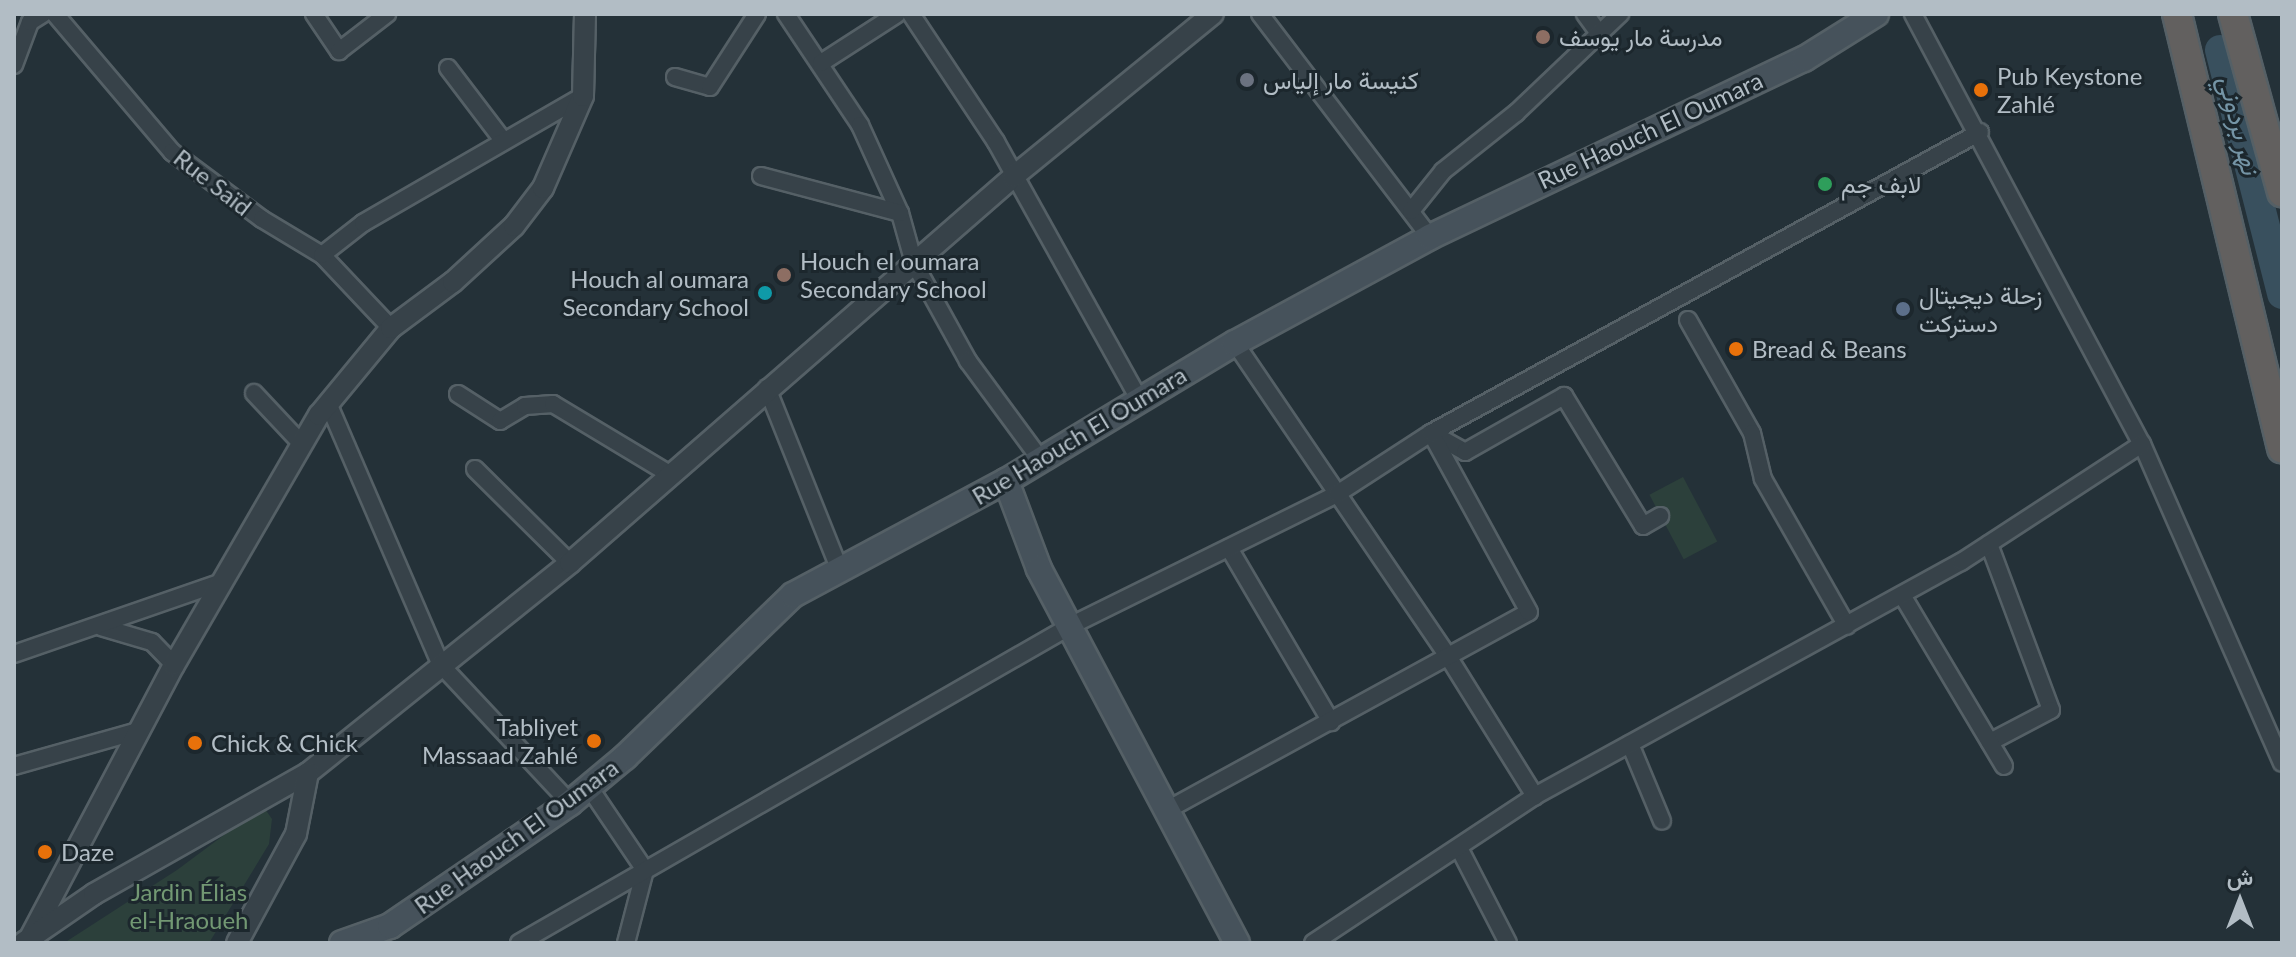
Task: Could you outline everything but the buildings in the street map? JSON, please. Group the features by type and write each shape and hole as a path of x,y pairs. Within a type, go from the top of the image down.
{"highway":[{"path":"2177,14 2282,449"},
{"path":"2233,14 2282,192"}],"main road":[{"name":"Rue Haouch El Oumara","path":"342,943 390,926 579,795 793,595 1006,481 1235,343 1430,237 1804,59 1876,14"},
{"path":"1006,481 1039,569 1072,625 1237,943"}],"street":[{"path":"14,65 30,22 43,14"},
{"name":"Rue Saïd","path":"55,14 172,152 262,219 322,255 391,328"},
{"path":"314,14 339,51 387,14"},
{"path":"27,941 174,665 300,442 328,403 391,328 453,282 514,226 543,188 583,96 585,14"},
{"path":"675,77 710,87 757,14"},
{"path":"786,14 860,125 900,213 914,263 968,361 1041,460"},
{"path":"821,63 897,14"},
{"path":"911,14 1086,297 1139,399"},
{"path":"27,941 94,894 308,773 570,563 767,388 1013,177 1213,14"},
{"path":"1260,14 1430,237"},
{"path":"1585,14 1598,32"},
{"path":"1411,211 1443,171 1538,93 1620,14"},
{"path":"1913,14 1980,132 2142,444 2282,763"},
{"path":"448,68 502,139"},
{"path":"322,255 363,223 502,139 583,96"},
{"path":"519,943 1072,625 1337,494 1431,433 1980,132"},
{"path":"761,176 900,213"},
{"path":"1688,320 1752,433 1763,479 1847,626"},
{"path":"1235,343 1449,658 1535,796"},
{"path":"767,388 839,568"},
{"path":"254,393 300,442"},
{"path":"458,394 500,421 525,406 553,404 671,475"},
{"path":"1431,433 1465,452 1564,396 1643,526 1660,516"},
{"path":"328,403 441,665 579,795 645,870"},
{"path":"1169,809 1529,612 1431,433"},
{"path":"1313,943 1535,796 1902,595 1989,544 2142,444"},
{"path":"475,469 570,563"},
{"path":"1989,544 2051,710 1990,742"},
{"path":"1229,548 1331,722"},
{"path":"14,654 101,627 219,583"},
{"path":"1902,595 2004,766"},
{"path":"101,627 152,642 174,665"},
{"path":"14,766 138,731"},
{"path":"1630,744 1662,821"},
{"path":"237,943 296,834 308,773"},
{"path":"1459,848 1508,943"},
{"path":"626,943 645,870"}],"green space":[{"path":"1683,477 1717,541 1684,559 1649,495"},
{"name":"Jardin Élias el-Hraoueh","path":"263,806 272,819 269,844 209,943 64,943 177,870"}],"waterway":[{"name":"نهر بردوني","path":"2220,50 2282,294"}],"place":[{"name":"مدرسة مار يوسف","path":"1543,37"},
{"name":"كنيسة مار إلياس","path":"1247,80"},
{"name":"Pub Keystone Zahlé","path":"1981,90"},
{"name":"لابف جم","path":"1825,184"},
{"name":"Houch el oumara Secondary School","path":"784,275"},
{"name":"Houch al oumara Secondary School","path":"765,293"},
{"name":"زحلة ديجيتال دستركت","path":"1903,309"},
{"name":"Bread & Beans","path":"1736,349"},
{"name":"Tabliyet Massaad Zahlé","path":"594,741"},
{"name":"Chick & Chick","path":"195,743"},
{"name":"Daze","path":"45,852"}]}
